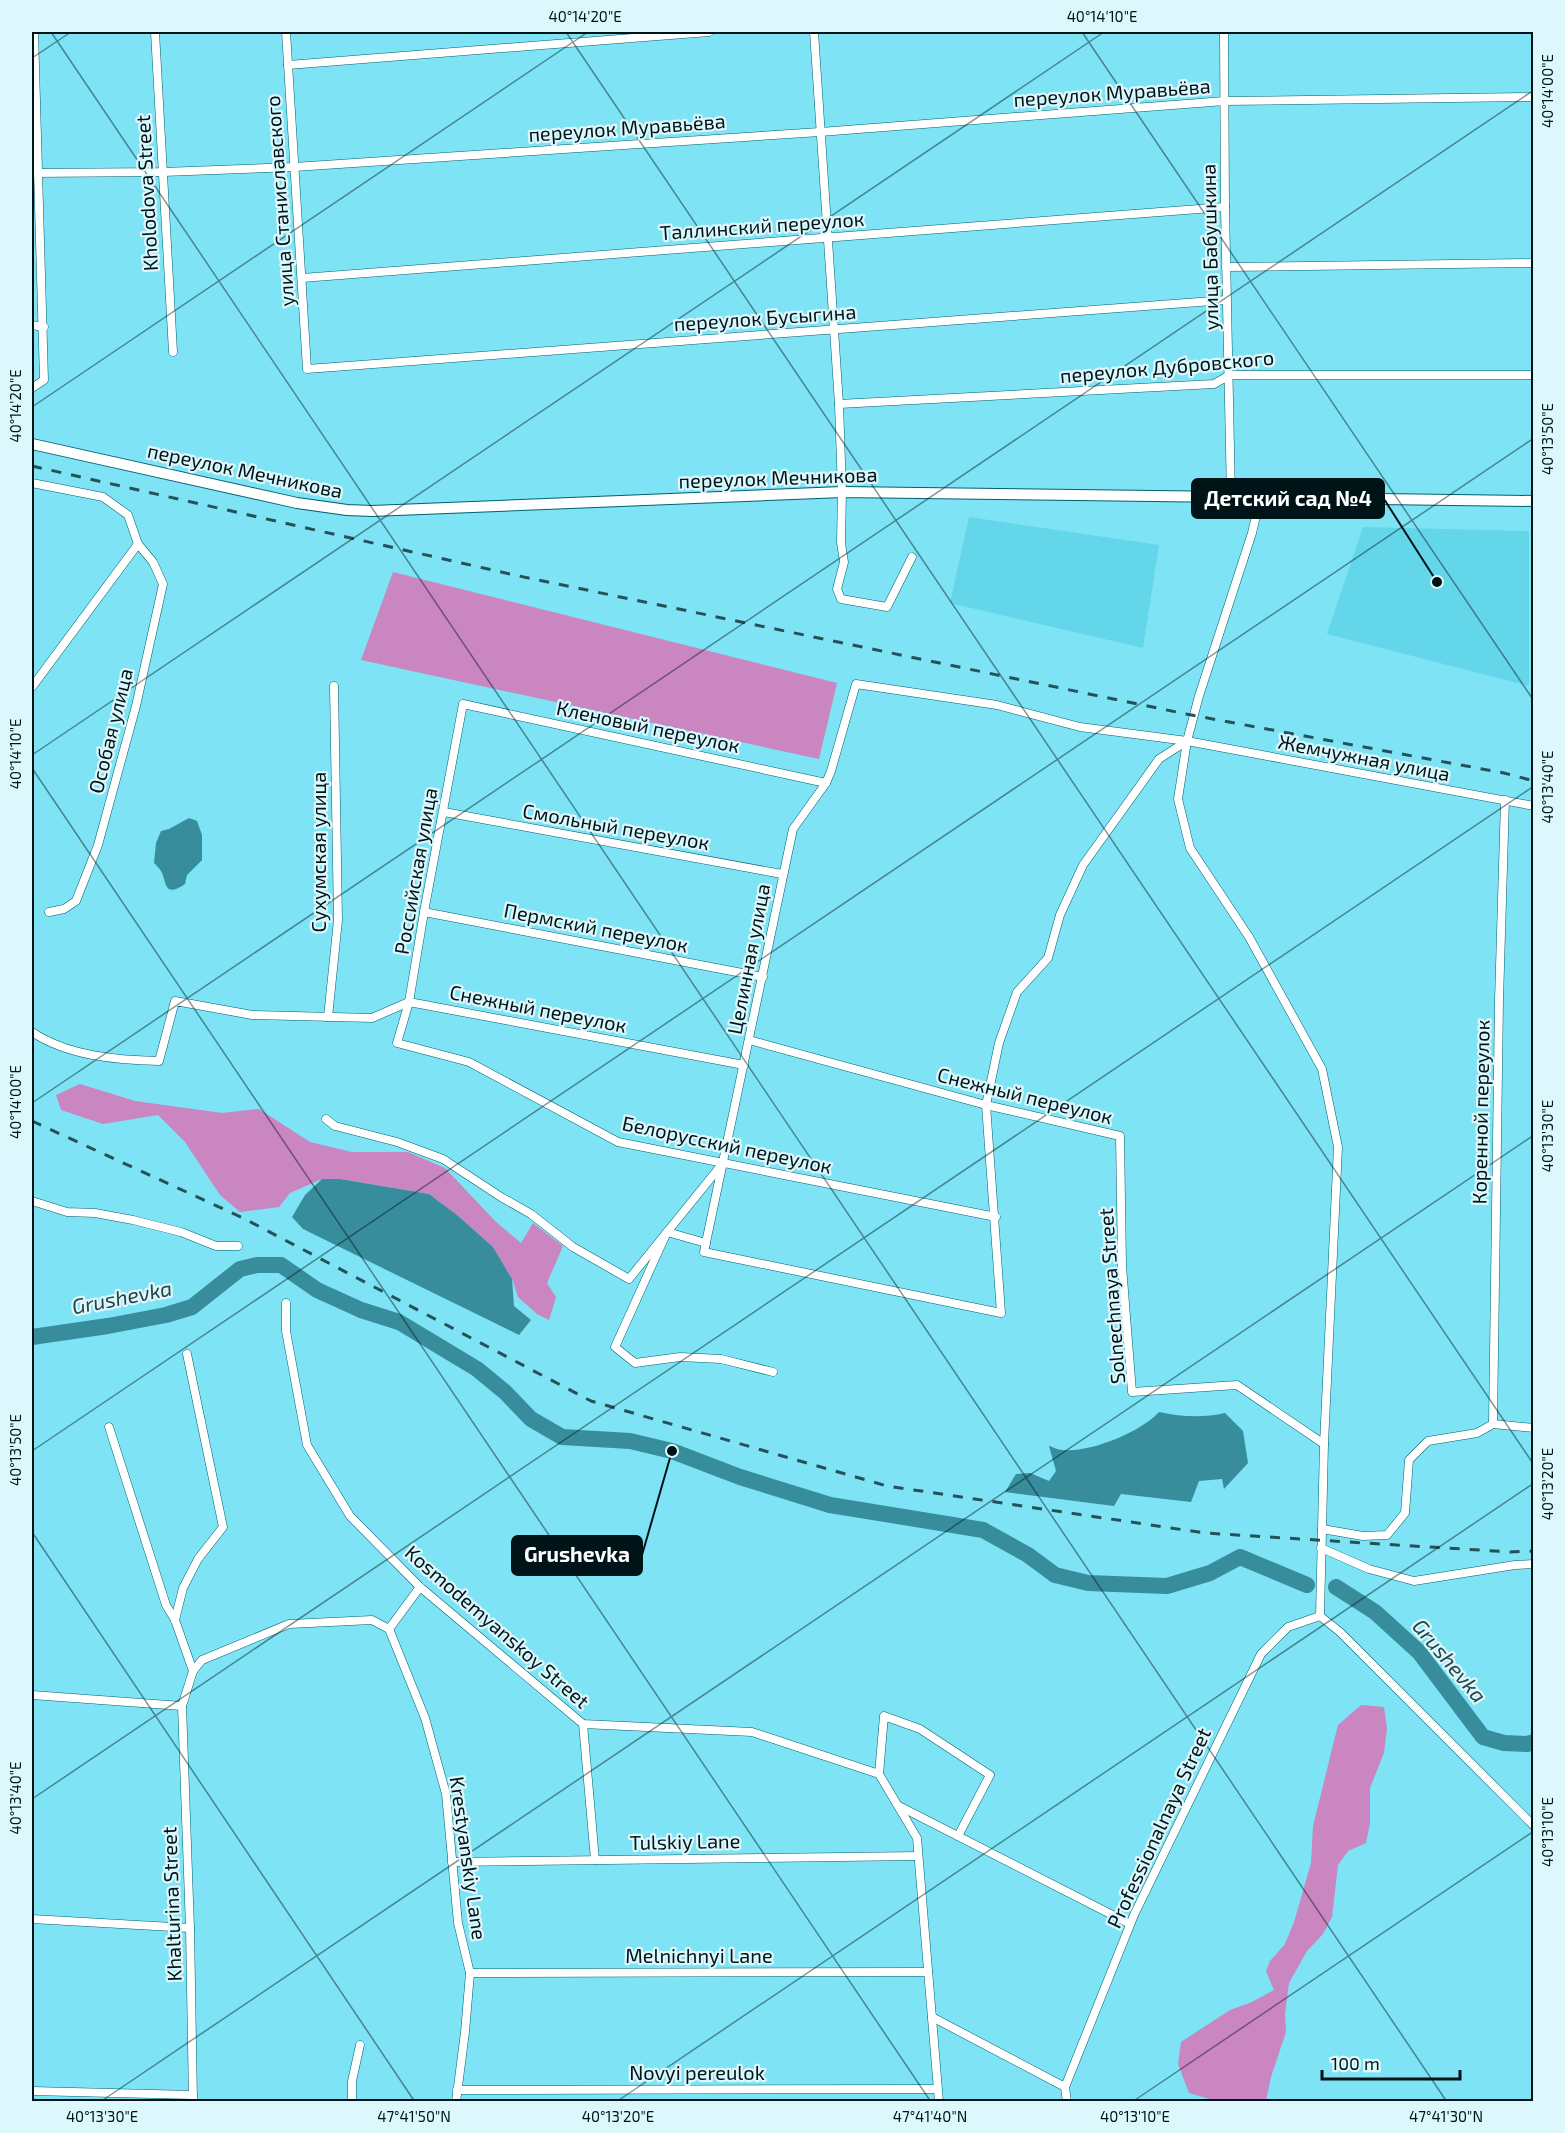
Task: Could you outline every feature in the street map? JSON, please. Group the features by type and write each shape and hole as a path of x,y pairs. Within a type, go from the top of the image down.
{"street":[{"path":"32,388 45,380 35,173 34,32"},
{"name":"Kholodova Street","path":"155,32 173,352"},
{"name":"улица Станиславского","path":"286,32 307,369"},
{"path":"288,65 709,32"},
{"path":"814,32 826,238 839,404 841,543 844,562 837,589 841,599 887,607 912,557"},
{"name":"улица Бабушкина","path":"1224,32 1231,497"},
{"name":"переулок Муравьёва","path":"35,173 163,172 294,167 820,132 1225,101 1533,96"},
{"name":"Таллинский переулок","path":"302,278 1225,207"},
{"path":"1226,267 1533,263"},
{"name":"переулок Бусыгина","path":"307,369 1227,300"},
{"path":"32,325 44,327"},
{"name":"переулок Дубровского","path":"839,404 1214,384 1230,375 1533,375"},
{"name":"переулок Мечникова","path":"32,444 297,503 372,511 842,492 1533,501"},
{"path":"32,483 103,497 128,515 138,544 32,687"},
{"path":"1260,498 1252,533 1199,696 1188,741 1178,800 1190,848 1249,937 1322,1069 1338,1148 1324,1444 1320,1616 1340,1632 1533,1826"},
{"name":"Особая улица","path":"50,912 64,909 76,901 98,845 136,706 163,584 153,562 138,544"},
{"name":"Целинная улица","path":"996,1217 1001,1313 704,1252 793,829 826,783 856,684 997,705 1080,728 1188,741"},
{"name":"Сухумская улица","path":"328,1017 338,920 334,686"},
{"name":"Кленовый переулок","path":"464,704 826,783"},
{"name":"Российская улица","path":"396,1043 409,1002 464,704"},
{"path":"996,1217 986,1105 999,1043 1017,992 1048,958 1060,915 1083,866 1159,759 1188,741"},
{"name":"Жемчужная улица","path":"1188,741 1533,806"},
{"name":"Коренной переулок","path":"1493,1424 1499,1000 1505,800"},
{"name":"Смольный переулок","path":"444,812 782,874"},
{"name":"Пермский переулок","path":"424,912 763,977"},
{"path":"32,1032 50,1044 100,1056 120,1060 159,1061 175,1001 252,1015 372,1018 409,1002"},
{"name":"Снежный переулок","path":"409,1002 744,1065"},
{"name":"Снежный переулок","path":"749,1040 986,1105 1120,1136"},
{"name":"Белорусский переулок","path":"396,1043 469,1062 618,1142 996,1217"},
{"path":"326,1119 335,1126 397,1142 443,1159 531,1214 573,1247 629,1279 723,1162"},
{"name":"Solnechnaya Street","path":"1120,1136 1122,1266 1132,1392 1237,1385 1324,1444"},
{"path":"32,1201 67,1212 95,1213 134,1220 181,1232 216,1246 238,1246"},
{"path":"667,1232 706,1243"},
{"path":"667,1232 615,1347 634,1363 680,1357 721,1359 773,1372"},
{"name":"Kosmodemyanskoy Street","path":"286,1303 286,1331 307,1445 350,1516 420,1587 583,1724 752,1732 879,1774"},
{"path":"175,1620 183,1588 198,1559 223,1527 188,1354"},
{"path":"1322,1529 1363,1536 1387,1534 1405,1513 1409,1460 1428,1441 1477,1433 1493,1424 1533,1428"},
{"path":"109,1427 166,1605 175,1620 193,1671"},
{"path":"1321,1548 1369,1569 1414,1581 1533,1564"},
{"path":"32,1695 182,1706 193,1671 202,1660 290,1624 372,1620 389,1629 420,1587"},
{"name":"Professionalnaya Street","path":"1067,2102 1065,2087 1130,1924 1261,1653 1288,1627 1320,1616"},
{"name":"Krestyanskiy Lane","path":"389,1629 425,1718 446,1794 458,1923 470,1973 456,2102"},
{"name":"Khalturina Street","path":"182,1706 193,2098"},
{"path":"939,2102 917,1838 879,1774 884,1716 920,1729 990,1775 958,1836"},
{"path":"583,1724 595,1860"},
{"path":"898,1806 1130,1924"},
{"name":"Tulskiy Lane","path":"452,1862 918,1856"},
{"path":"32,1919 190,1928"},
{"name":"Melnichnyi Lane","path":"470,1973 928,1972"},
{"path":"932,2017 1065,2087"},
{"path":"352,2102 352,2081 360,2045"},
{"name":"Novyi pereulok","path":"457,2090 937,2089"},
{"path":"32,2091 193,2098"}],"shaded area":[{"path":"969,517 1159,545 1143,648 950,603"},
{"path":"1363,527 1529,531 1529,686 1327,634"},
{"path":"393,572 837,683 819,759 361,660"},
{"path":"189,818 197,821 202,835 202,860 187,875 185,884 173,890 169,889 161,871 154,863 156,843 161,831"},
{"path":"80,1084 135,1101 222,1113 259,1109 310,1142 352,1152 408,1152 445,1168 495,1221 521,1243 533,1223 563,1246 547,1283 556,1297 549,1320 537,1314 518,1297 512,1279 493,1247 429,1194 340,1179 322,1179 290,1193 279,1207 240,1212 220,1195 185,1142 158,1115 103,1124 61,1110 56,1095"},
{"path":"322,1179 340,1179 429,1194 493,1247 512,1279 514,1306 531,1320 519,1335 303,1229 292,1217 305,1195"},
{"path":"1159,1412 1192,1416 1225,1413 1243,1431 1248,1463 1224,1489 1222,1479 1199,1481 1191,1502 1121,1494 1114,1506 1005,1492 1016,1474 1030,1473 1049,1481 1056,1471 1049,1446 1060,1450 1073,1450 1100,1445 1128,1434"},
{"path":"1361,1705 1384,1707 1387,1728 1384,1753 1370,1788 1370,1823 1366,1843 1348,1851 1338,1865 1332,1917 1323,1934 1307,1951 1289,1983 1285,2014 1286,2032 1271,2077 1266,2101 1216,2101 1189,2093 1178,2064 1181,2042 1230,2010 1252,2002 1274,1990 1266,1971 1270,1961 1285,1944 1294,1922 1311,1863 1313,1826 1338,1725"}],"waterway":[{"name":"Grushevka","path":"32,1337 166,1315 192,1307 240,1269 257,1265 281,1265 317,1290 361,1310 399,1322 477,1369 505,1392 531,1419 562,1437 630,1441 672,1451 740,1477 830,1505 983,1530 1028,1555 1055,1575 1088,1583 1167,1586 1210,1573 1240,1557 1307,1585"},
{"name":"Grushevka","path":"1336,1587 1375,1612 1419,1652 1483,1737 1504,1743 1534,1742"}],"railway":[{"path":"32,466 519,576 1186,714 1504,773 1534,781"},
{"path":"32,1121 243,1218 591,1401 887,1486 1205,1533 1510,1552 1534,1551"}],"place":[{"name":"Детский сад №4","path":"1437,582"},
{"name":"Grushevka","path":"672,1451"}]}
